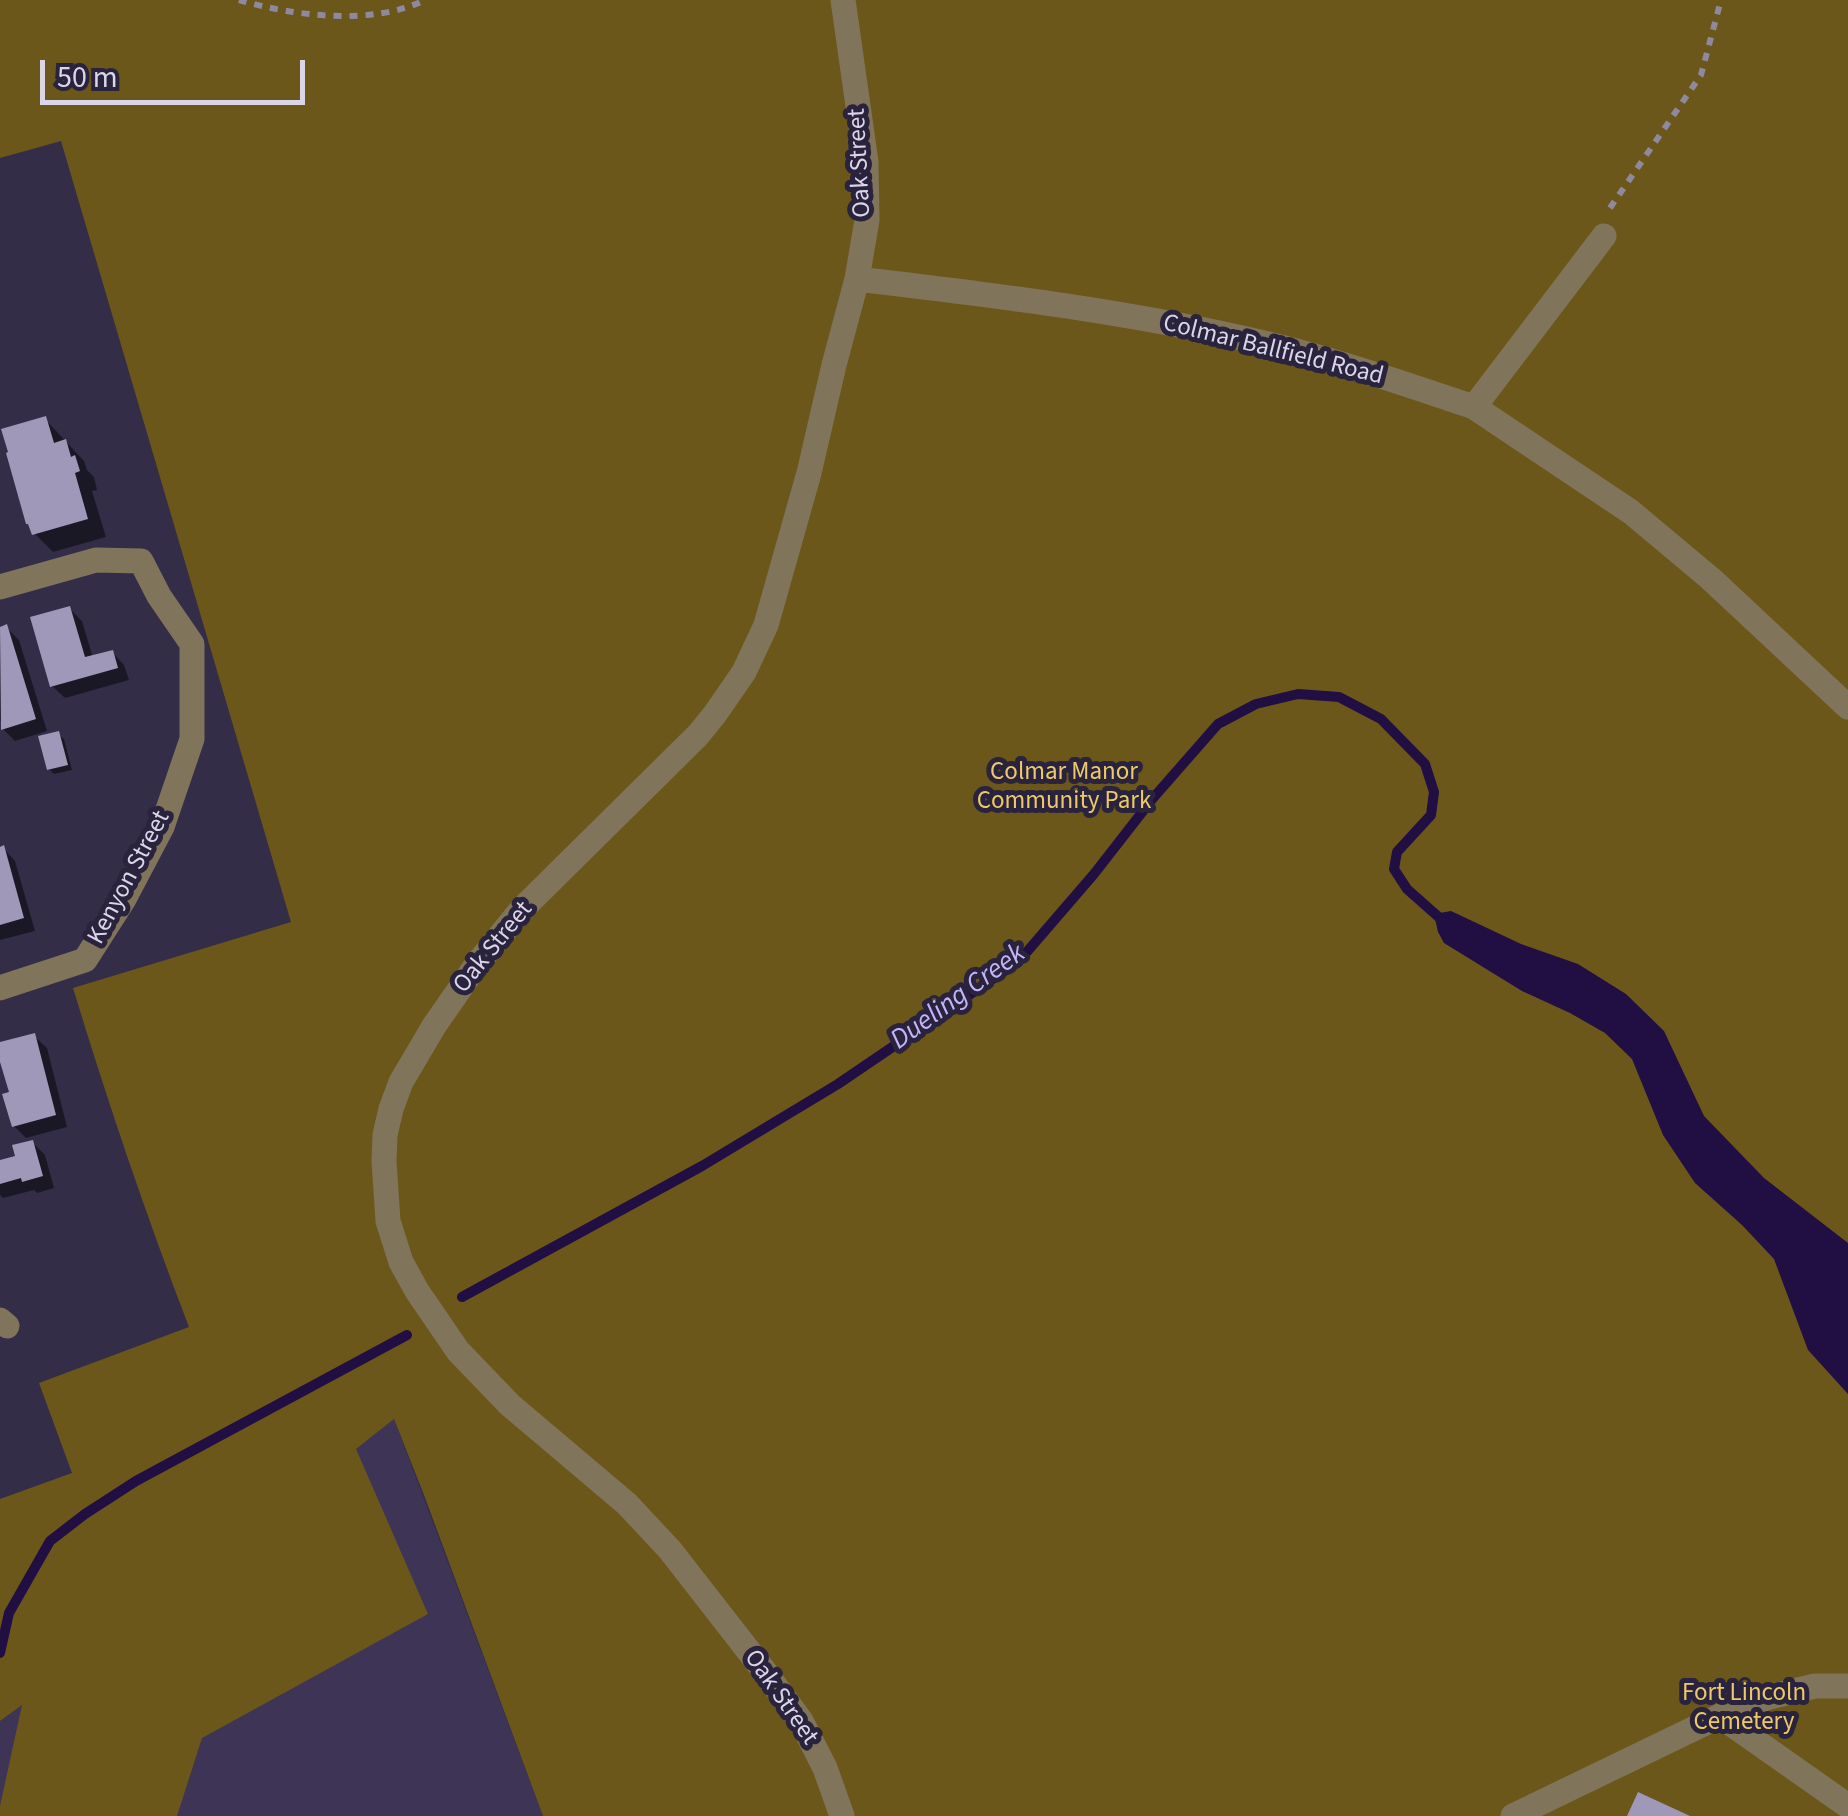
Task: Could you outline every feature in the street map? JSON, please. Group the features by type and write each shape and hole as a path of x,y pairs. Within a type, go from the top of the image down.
{"street":[{"name":"Oak Street","path":"842,1816 825,1768 801,1721 670,1550 627,1504 510,1406 443,1330 417,1291 393,1242 384,1190 385,1135 391,1109 401,1082 434,1026 522,909 698,735 744,672 760,638 809,472 857,280 867,220 866,162 843,0"},
{"path":"1474,407 1604,236"},
{"name":"Colmar Ballfield Road","path":"857,280 1116,314 1205,330 1356,367 1474,407 1631,512 1711,579 1848,706"},
{"name":"Kenyon Street","path":"0,587 96,560 142,561 158,596 192,644 192,739 162,827 124,899 85,960 0,988"},
{"path":"1512,1816 1720,1716 1769,1697 1815,1686 1848,1686"},
{"path":"1720,1716 1848,1806"}],"path":[{"path":"240,0 293,12 376,14 425,0"},
{"path":"1604,236 1607,212 1701,75 1721,0"}],"shaded area":[{"path":"1451,911 1521,944 1578,964 1626,994 1664,1031 1704,1116 1764,1178 1848,1243 1848,1394 1808,1350 1774,1259 1695,1183 1663,1135 1632,1059 1605,1033 1522,991 1444,943 1434,914"},
{"path":"394,1419 543,1816 0,1816 0,1721"}],"green space":[{"name":"Colmar Manor Community Park","path":"0,0 1848,0 1848,1816 543,1816 394,1419 356,1449 428,1614 202,1738 177,1816 0,1816 22,1705 0,1721 0,1499 72,1473 39,1383 189,1327 128,1159 73,988 291,922 61,141 0,158"}],"building":[{"path":"46,416 54,443 66,439 71,457 75,455 80,471 75,473 88,519 32,535 1,429"},
{"path":"70,606 85,657 113,650 118,668 50,687 30,617"},
{"path":"7,624 36,719 1,730 0,627"},
{"path":"59,731 68,765 47,770 38,736"},
{"path":"4,845 24,918 0,925 0,847"},
{"path":"35,1033 56,1115 12,1127 2,1094 9,1092 0,1062 0,1042"},
{"path":"33,1140 43,1176 0,1184 0,1160 15,1156 12,1145"},
{"path":"1638,1792 1690,1816 1627,1816"}],"waterway":[{"name":"Dueling Creek","path":"462,1297 702,1166 838,1084 1019,961 1218,724 1256,704 1298,694 1339,697 1381,719 1425,764 1434,792 1431,815 1397,852 1394,869 1407,889 1442,920"},
{"path":"0,1653 9,1613 50,1541 136,1481 407,1335"}],"park label":[{"name":"Fort Lincoln Cemetery","path":"1744,1710"}]}
